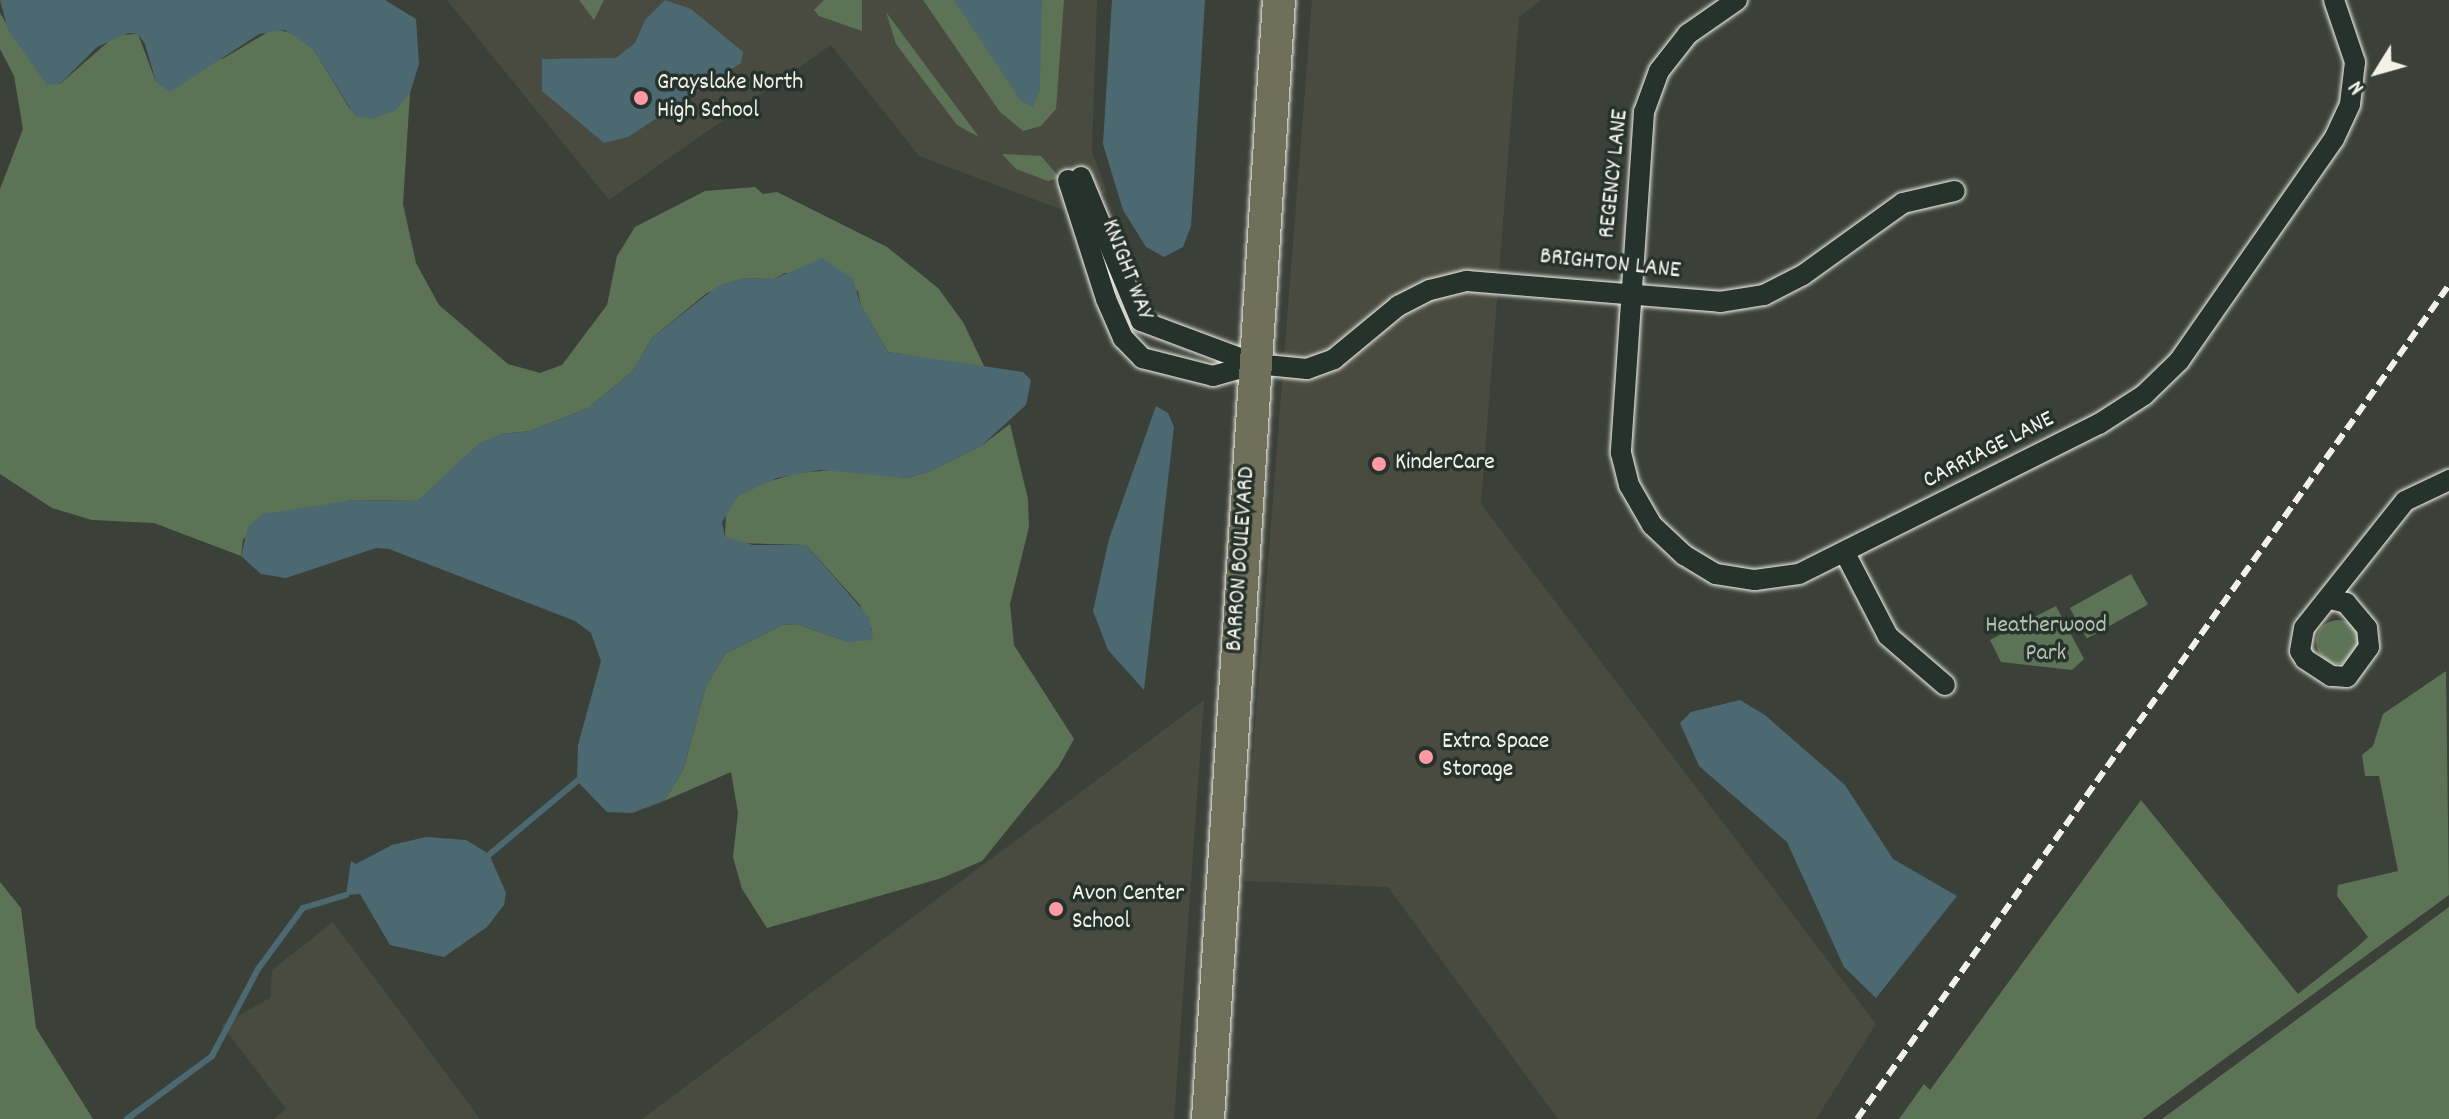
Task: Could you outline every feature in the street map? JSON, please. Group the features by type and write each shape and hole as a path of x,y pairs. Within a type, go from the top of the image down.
{"main road":[{"name":"BARRON BOULEVARD","path":"1208,1119 1279,0"}],"street":[{"name":"REGENCY LANE","path":"1629,293 1644,112 1659,71 1688,34 1737,0"},
{"name":"CARRIAGE LANE","path":"1629,293 1621,453 1629,485 1652,525 1684,555 1716,574 1755,580 1799,574 2099,424 2144,395 2179,361 2334,139 2350,104 2355,62 2334,0"},
{"name":"KNIGHT WAY","path":"1074,178 1141,321 1256,364 1213,376 1142,358 1123,338 1106,299 1074,178"},
{"name":"BRIGHTON LANE","path":"1256,364 1307,369 1334,359 1398,306 1430,290 1467,281 1720,302 1764,295 1803,275 1903,203 1955,191"},
{"path":"2331,599 2372,537 2405,501 2449,480"},
{"path":"1845,553 1888,636 1945,685"}],"shaded area":[{"name":"Grayslake North High School","path":"447,0 1097,0 1092,151 1107,192 1063,210 919,156 831,45 609,200"},
{"path":"1312,0 1541,0 1519,17 1481,504 1876,1024 1816,1119 1558,1119 1388,887 1243,881"},
{"name":"Avon Center School","path":"1204,700 1174,1119 642,1119"},
{"path":"333,922 480,1119 274,1119 286,1109 222,1025 270,998 272,970"}],"green space":[{"path":"579,0 604,0 594,20"},
{"path":"824,0 862,0 862,31 819,16 814,10"},
{"path":"923,0 1064,0 1056,109 1041,126 1023,131 1000,112"},
{"path":"886,12 979,137 957,125 896,44"},
{"path":"0,13 19,44 60,84 116,35 138,34 156,82 224,58 273,29 297,34 314,50 350,109 402,100 410,93 403,204 416,263 439,305 508,364 540,373 562,365 607,305 617,256 635,227 705,191 755,187 763,194 777,192 887,247 938,288 963,322 985,368 888,352 861,306 858,291 785,273 774,279 742,278 707,293 652,338 633,371 588,408 530,431 501,434 417,501 354,500 296,511 243,539 241,556 154,523 92,520 52,508 0,474 0,189 23,129 14,76 0,49"},
{"path":"1002,154 1041,156 1060,178 1048,181 1016,169"},
{"path":"1010,424 1028,499 1029,527 1010,604 1014,645 1074,739 1059,766 982,861 942,878 767,928 742,889 733,857 738,813 731,772 664,801 683,770 706,686 725,654 782,625 797,624 848,642 872,630 860,605 806,545 738,543 725,537 726,512 738,496 760,484 798,473 844,469 906,478 928,472 981,446"},
{"path":"2131,574 2148,605 2087,639 2070,608"},
{"name":"Heatherwood Park","path":"2056,606 2084,659 2072,670 2001,662 1990,640"},
{"path":"2338,620 2354,626 2360,642 2354,658 2338,664 2322,658 2316,642 2322,626"},
{"path":"2446,671 2449,895 2142,1119 1899,1119 1924,1084 1930,1090 2141,800 2298,994 2356,948 2368,937 2337,896 2338,885 2398,871 2379,776 2365,776 2362,755 2373,746 2383,714"},
{"path":"0,882 21,908 36,1028 93,1119 0,1119"},
{"path":"2449,907 2449,1119 2162,1119"}],"water":[{"path":"0,0 385,0 416,19 419,64 410,93 395,111 372,119 355,116 314,50 285,30 259,34 170,92 156,82 145,44 138,34 128,33 97,47 60,84 47,85 8,30"},
{"path":"665,0 691,9 743,52 741,63 628,137 604,143 542,91 542,59 616,58 635,43 645,20"},
{"path":"954,0 1042,0 1040,89 1033,107 1021,101"},
{"path":"1112,0 1205,0 1191,226 1183,247 1164,257 1146,247 1123,210 1103,144"},
{"path":"822,258 853,279 861,306 888,352 1023,372 1031,380 1026,405 981,446 928,472 906,478 820,470 777,478 738,496 722,522 725,537 753,545 806,545 869,617 873,640 848,642 797,624 782,625 725,654 706,686 683,770 664,801 632,813 607,812 577,781 578,745 601,661 591,633 575,621 389,549 376,548 286,578 261,574 241,556 248,527 262,514 354,500 417,501 479,443 501,434 530,431 588,408 633,371 652,338 719,285 742,278 774,279"},
{"path":"1156,406 1168,413 1174,427 1144,690 1108,650 1093,611 1109,539"},
{"path":"1740,700 1765,715 1845,785 1893,859 1957,896 1876,998 1844,967 1787,842 1699,766 1680,723 1691,712"},
{"path":"426,837 466,840 489,854 506,893 504,905 487,927 444,957 390,945 360,894 346,895 351,861 356,864 392,845"}],"waterway":[{"path":"490,854 577,781"},
{"path":"127,1119 212,1056 258,969 303,908 346,895"}],"railway":[{"path":"1857,1119 2449,285"}],"place":[{"name":"Grayslake North High School","path":"641,98"},
{"name":"KinderCare","path":"1379,464"},
{"name":"Extra Space Storage","path":"1426,757"},
{"name":"Avon Center School","path":"1056,909"}]}
